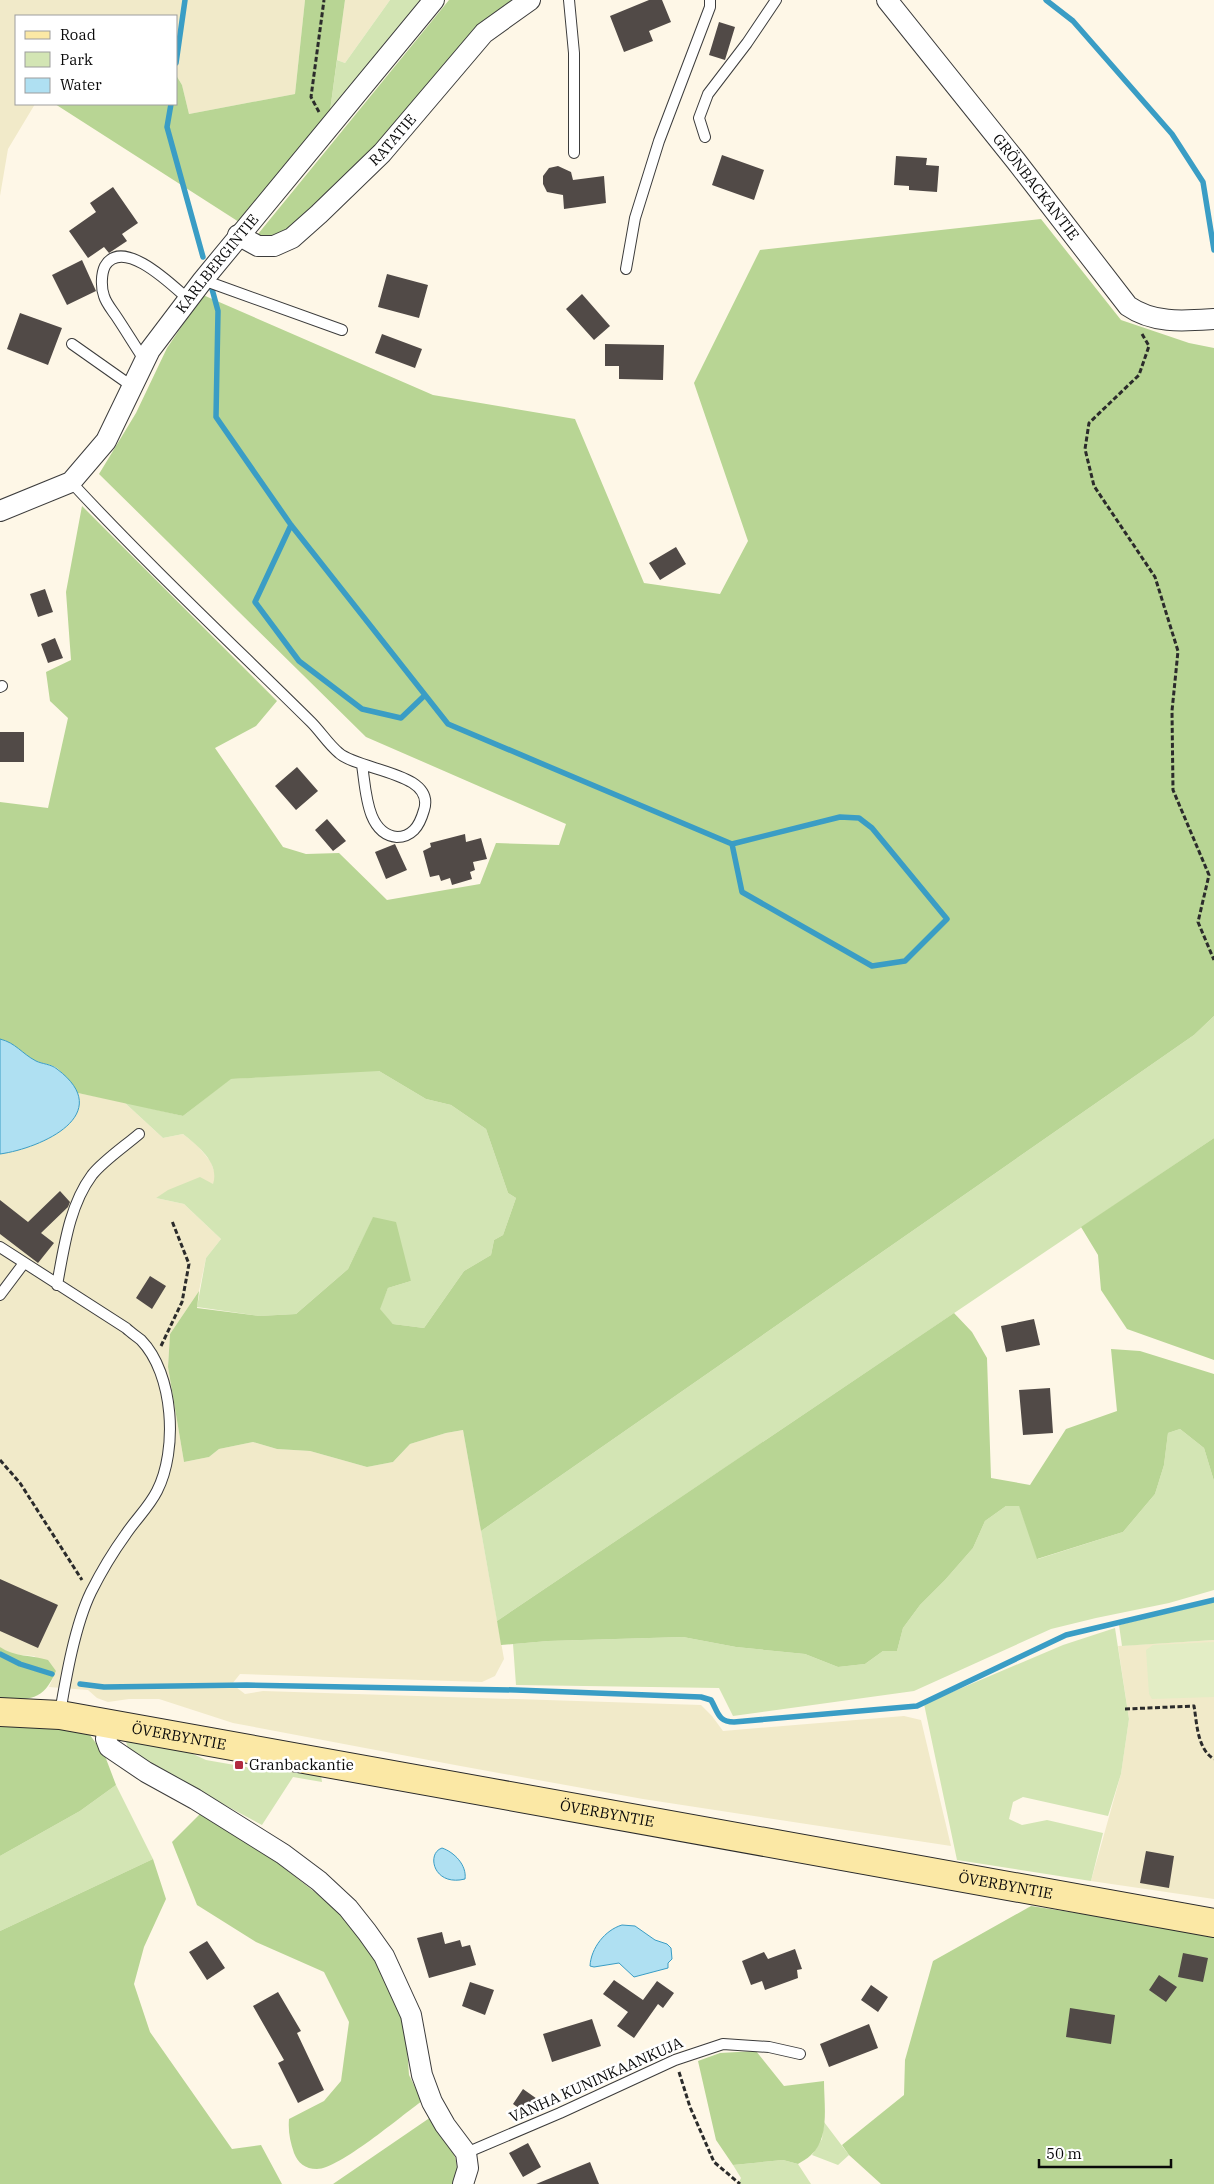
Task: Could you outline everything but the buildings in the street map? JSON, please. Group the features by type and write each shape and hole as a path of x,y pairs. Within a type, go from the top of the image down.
{"street":[{"name":"KARLBERGINTIE","path":"0,511 71,482 106,441 150,350 202,280 434,0"},
{"name":"RATATIE","path":"238,235 258,246 274,246 292,238 382,153 484,33 530,0"},
{"name":"GRÖNBACKANTIE","path":"887,0 1016,161 1128,306 1137,312 1163,320 1183,321 1214,318"},
{"name":"ÖVERBYNTIE","path":"0,1712 60,1715 1214,1923"},
{"path":"108,1724 106,1739 109,1747 283,1854 319,1881 348,1908 384,1956 411,2015 422,2075 432,2102 445,2125 466,2153 468,2168 463,2184"}],"lane":[{"path":"569,0 574,53 574,153"},
{"path":"626,269 634,218 660,141 710,7 710,0"},
{"path":"704,137 699,118 708,94 747,43 776,0"},
{"path":"145,361 104,296 102,274 106,265 112,259 122,257 134,259 149,267 188,299"},
{"path":"202,280 342,330"},
{"path":"72,344 132,386"},
{"path":"71,482 230,644 313,723 339,754 376,770 398,774 415,784 424,795 426,805 422,818 414,830 403,837 391,836 384,832 373,820 362,765"},
{"path":"57,1285 68,1228 80,1198 93,1174 138,1134"},
{"path":"0,1247 126,1328 141,1340 154,1360 164,1386 168,1408 170,1436 165,1472 157,1491 144,1512 127,1532 90,1594 75,1640 60,1715"},
{"path":"0,1295 24,1263"},
{"name":"VANHA KUNINKAANKUJA","path":"466,2153 560,2113 675,2060 723,2044 769,2047 800,2054"}],"path":[{"path":"324,0 311,97 328,128"},
{"path":"1140,331 1149,346 1139,376 1089,424 1085,449 1094,486 1155,577 1178,651 1172,711 1172,790 1209,875 1198,922 1214,960"},
{"path":"154,1360 182,1302 189,1264 172,1221"},
{"path":"0,1460 20,1483 90,1594"},
{"path":"1125,1709 1194,1706 1198,1733 1206,1751 1214,1759"},
{"path":"675,2060 690,2108 714,2162 740,2184"}],"shaded area":[{"path":"0,0 305,0 295,94 189,114 182,85 178,78 178,15 15,15 15,105 34,105 8,149 0,196"},
{"path":"345,0 390,0 345,63 337,60"},
{"path":"0,1039 78,1093 124,1102 163,1138 183,1134 197,1145 211,1162 216,1177 213,1185 156,1198 184,1204 221,1239 206,1258 199,1291 170,1334 168,1367 184,1462 209,1457 219,1449 253,1442 277,1449 310,1451 367,1467 393,1462 410,1444 463,1430 504,1659 495,1676 482,1682 240,1674 232,1684 245,1694 263,1691 701,1705 723,1731 904,1716 921,1720 951,1846 643,1799 455,1765 233,1723 159,1699 129,1699 108,1702 97,1698 88,1690 49,1687 56,1671 34,1656 9,1654 0,1647"},
{"path":"1214,1640 1214,1899 1091,1881 1121,1774 1129,1719 1118,1646"}],"green space":[{"path":"305,0 345,0 330,111 239,222 57,105 178,105 178,78 182,85 189,114 295,94"},
{"path":"390,0 423,0 330,111 337,60 345,63"},
{"path":"449,0 519,0 474,29 377,147 302,223 268,241 258,234"},
{"path":"1041,219 1121,320 1189,343 1214,348 1214,1016 1194,1035 481,1531 463,1430 410,1444 393,1462 367,1467 310,1451 277,1449 253,1442 219,1449 209,1457 184,1462 168,1367 170,1334 199,1291 197,1308 259,1316 296,1314 348,1269 373,1217 396,1222 411,1281 388,1288 380,1309 393,1324 424,1328 464,1271 491,1255 494,1240 503,1235 516,1198 508,1193 486,1129 451,1105 426,1099 379,1071 231,1079 183,1116 78,1093 56,1067 36,1061 0,1039 0,802 48,808 68,718 50,701 46,672 71,660 66,592 82,506 277,701 256,726 215,748 283,847 306,854 339,853 387,900 480,884 496,843 559,845 566,824 366,737 99,474 136,413 167,348 203,295 433,395 575,419 644,583 720,594 748,541 694,383 760,250"},
{"path":"1214,1016 1214,1138 497,1621 481,1531 1194,1035"},
{"path":"379,1071 426,1099 451,1105 486,1129 508,1193 516,1198 503,1235 494,1240 491,1255 464,1271 424,1328 393,1324 379,1309 388,1288 411,1281 373,1218 348,1269 296,1314 259,1316 197,1307 206,1258 221,1239 184,1204 156,1198 168,1190 200,1177 213,1184 214,1176 211,1162 183,1134 163,1138 124,1102 183,1116 230,1079"},
{"path":"1214,1138 1214,1360 1127,1329 1101,1290 1098,1255 1081,1227"},
{"path":"954,1313 972,1332 987,1358 991,1478 1030,1485 1066,1429 1117,1411 1111,1349 1140,1351 1214,1374 1214,1481 1204,1448 1180,1429 1168,1433 1164,1465 1155,1494 1123,1532 1037,1559 1019,1506 1006,1506 985,1521 973,1548 920,1605 903,1628 897,1651 883,1651 865,1664 838,1667 805,1654 736,1647 683,1637 548,1641 501,1645 497,1621"},
{"path":"1180,1429 1204,1448 1214,1481 1214,1590 1169,1603 1051,1629 914,1691 733,1716 719,1688 516,1685 513,1644 548,1641 683,1637 736,1647 805,1654 838,1667 865,1664 883,1651 897,1651 903,1628 920,1605 973,1548 985,1521 1006,1506 1019,1505 1038,1559 1123,1532 1155,1494 1164,1465 1168,1433"},
{"path":"1214,1602 1214,1640 1122,1646 1119,1625"},
{"path":"1115,1628 1129,1719 1121,1774 1108,1816 1023,1797 1013,1802 1009,1819 1022,1825 1047,1820 1103,1833 1091,1881 957,1860 924,1704 1063,1645"},
{"path":"1214,1642 1214,1697 1152,1699 1149,1694 1146,1650 1153,1645"},
{"path":"0,1647 17,1654 48,1660 56,1671 51,1681 40,1694 27,1699 0,1700"},
{"path":"0,1725 69,1730 90,1735 105,1756 116,1785 80,1811 0,1856"},
{"path":"132,1737 178,1747 206,1760 258,1769 321,1775 322,1782 293,1777 262,1825 130,1754 126,1742"},
{"path":"116,1785 153,1859 0,1931 0,1856 80,1811"},
{"path":"200,1814 275,1861 339,1911 374,1958 405,2020 409,2075 422,2101 354,2151 327,2167 309,2168 298,2160 290,2140 289,2119 324,2101 341,2081 349,2022 324,1972 256,1942 197,1905 172,1842"},
{"path":"153,1859 166,1899 144,1947 134,1984 150,2032 232,2149 261,2145 282,2184 0,2184 0,1931"},
{"path":"1031,1906 1214,1934 1214,2184 881,2184 849,2155 842,2145 904,2095 905,2060 933,1961"},
{"path":"756,2051 784,2086 824,2081 825,2121 821,2140 811,2155 798,2164 783,2160 733,2165 716,2140 698,2061 720,2053"},
{"path":"431,2117 452,2149 455,2157 457,2166 453,2184 333,2184"},
{"path":"824,2122 849,2155 838,2165 812,2155 822,2139"},
{"path":"783,2160 798,2164 811,2184 738,2184 741,2178 733,2165"}],"water":[{"path":"0,1039 10,1043 36,1061 57,1069 74,1085 79,1100 76,1114 67,1126 35,1145 0,1154"},
{"path":"442,1848 451,1853 462,1864 465,1879 454,1880 439,1874 434,1862 434,1856"},
{"path":"622,1925 635,1926 655,1940 667,1944 671,1948 672,1959 668,1963 668,1968 634,1977 619,1963 590,1966 596,1946 605,1935"}],"waterway":[{"path":"178,49 185,0"},
{"path":"1046,0 1073,21 1172,134 1203,182 1214,250"},
{"path":"171,105 167,127 203,257"},
{"path":"212,289 218,311 216,417 291,525 448,724 732,844 742,892 872,966 905,961 947,919 872,828 859,818 840,817 732,844"},
{"path":"291,525 255,602 299,661 362,709 401,718 424,696"},
{"path":"80,1684 104,1687 247,1685 516,1690 701,1697 711,1700 722,1718 729,1722 734,1722 917,1706 1066,1635 1214,1600"},
{"path":"0,1654 20,1664 52,1674"}],"place":[{"name":"Granbackantie","path":"239,1765"}]}
